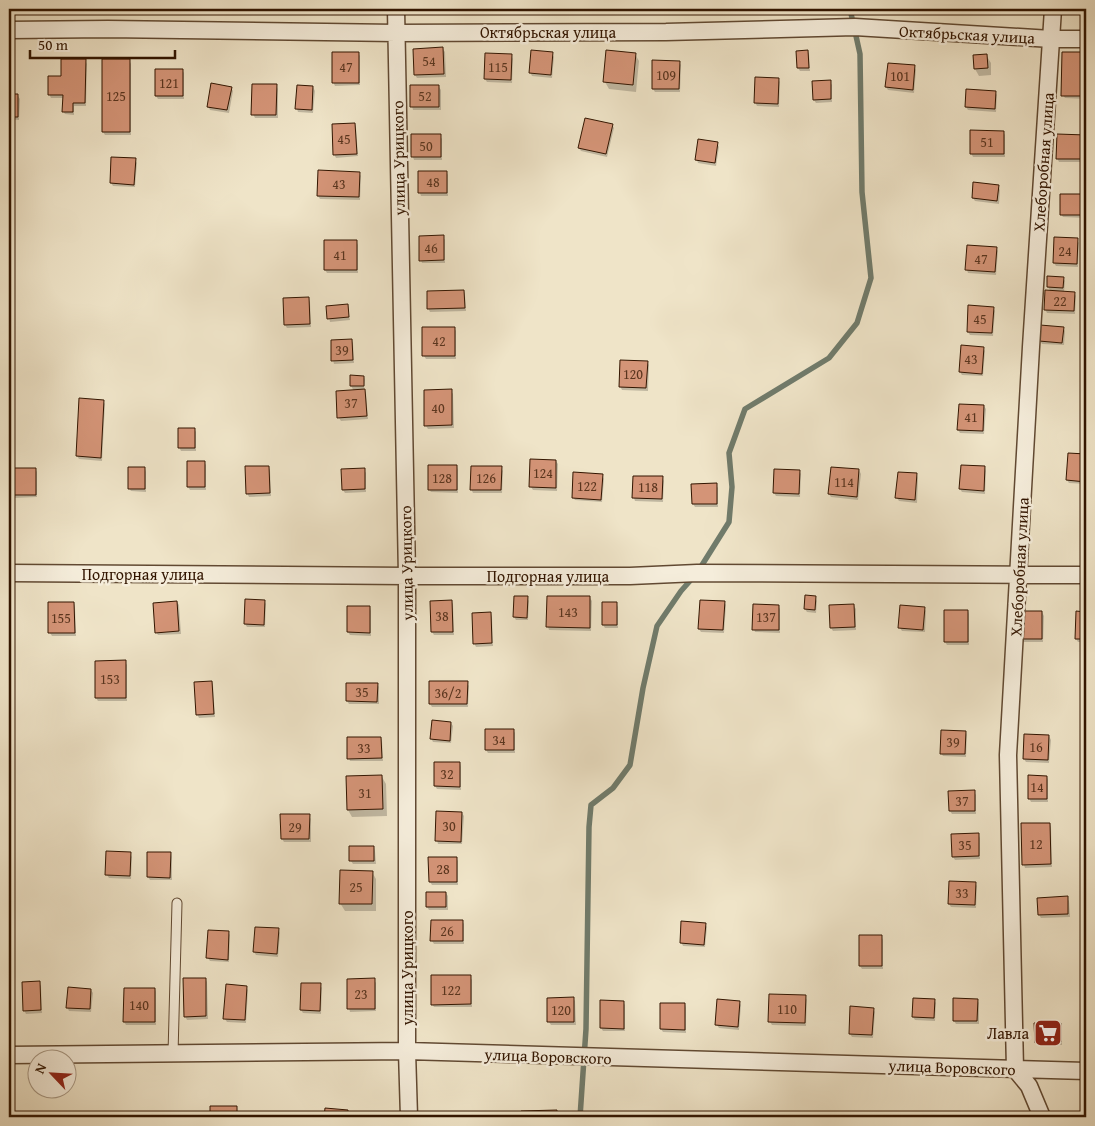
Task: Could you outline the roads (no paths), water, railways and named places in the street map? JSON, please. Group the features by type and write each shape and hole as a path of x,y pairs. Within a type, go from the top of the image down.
{"street":[{"name":"улица Урицкого","path":"396,9 407,576 407,1051 409,1117"},
{"name":"Хлеборобная улица","path":"1015,1069 1008,755 1031,347 1053,9"},
{"name":"Октябрьская улица","path":"9,30 108,29 396,33 666,32 854,27 1051,39 1086,39"},
{"name":"Подгорная улица","path":"9,573 407,576 630,576 697,573 1086,576"},
{"name":"улица Воровского","path":"9,1055 407,1051 1086,1071"},
{"path":"1015,1069 1029,1086 1042,1117"}],"lane":[{"path":"173,1054 176,903"}],"waterway":[{"path":"580,1117 586,1029 589,827 591,805 613,788 630,765 643,688 657,626 681,591 697,573 729,522 732,487 729,453 745,409 829,358 857,323 871,278 862,192 860,54 850,9"}],"place":[{"name":"Лавла","path":"1048,1033"}]}
